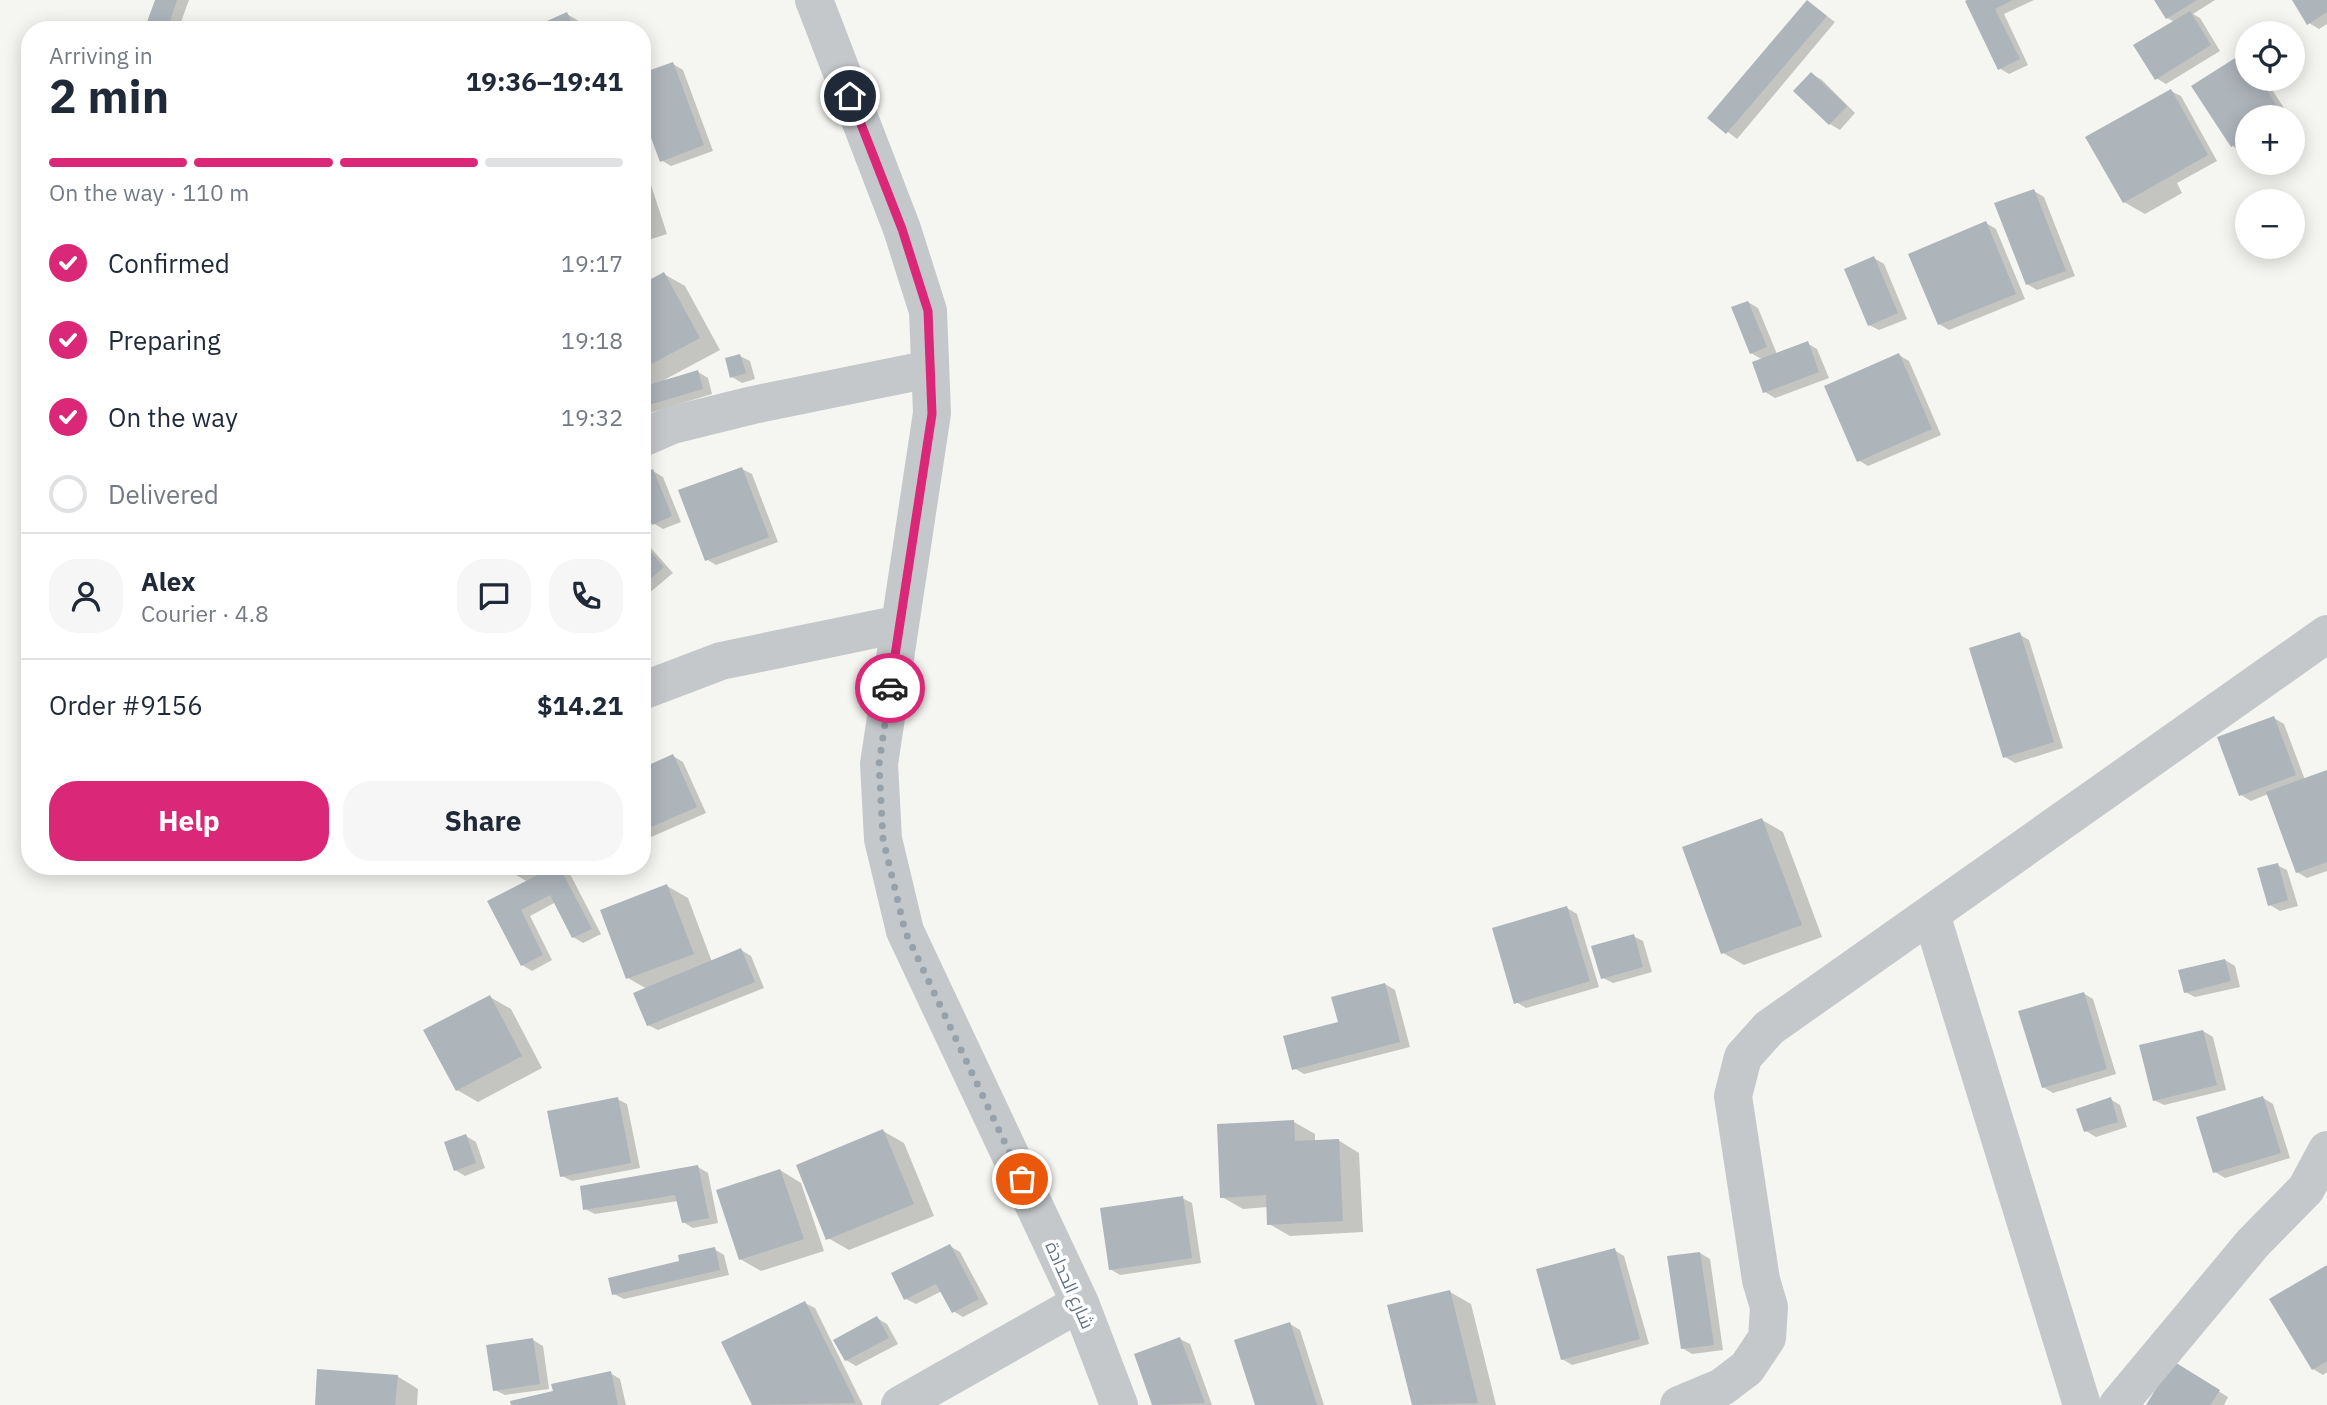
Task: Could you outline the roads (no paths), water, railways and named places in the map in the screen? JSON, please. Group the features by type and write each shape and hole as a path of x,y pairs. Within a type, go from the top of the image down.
{"street":[{"name":"شارع الحدادة","path":"814,0 902,229 928,311 932,414 879,764 883,839 905,931 1080,1303 1119,1405"},
{"path":"651,434 672,425 753,405 930,369"},
{"path":"651,688 721,661 900,624"},
{"path":"1679,1405 1723,1387 1747,1368 1768,1338 1769,1307 1762,1280 1733,1096 1742,1058 1769,1028 2327,634"},
{"path":"1931,914 2082,1405"},
{"path":"2118,1405 2253,1243 2306,1189 2327,1150"},
{"path":"900,1405 1080,1303"}]}
